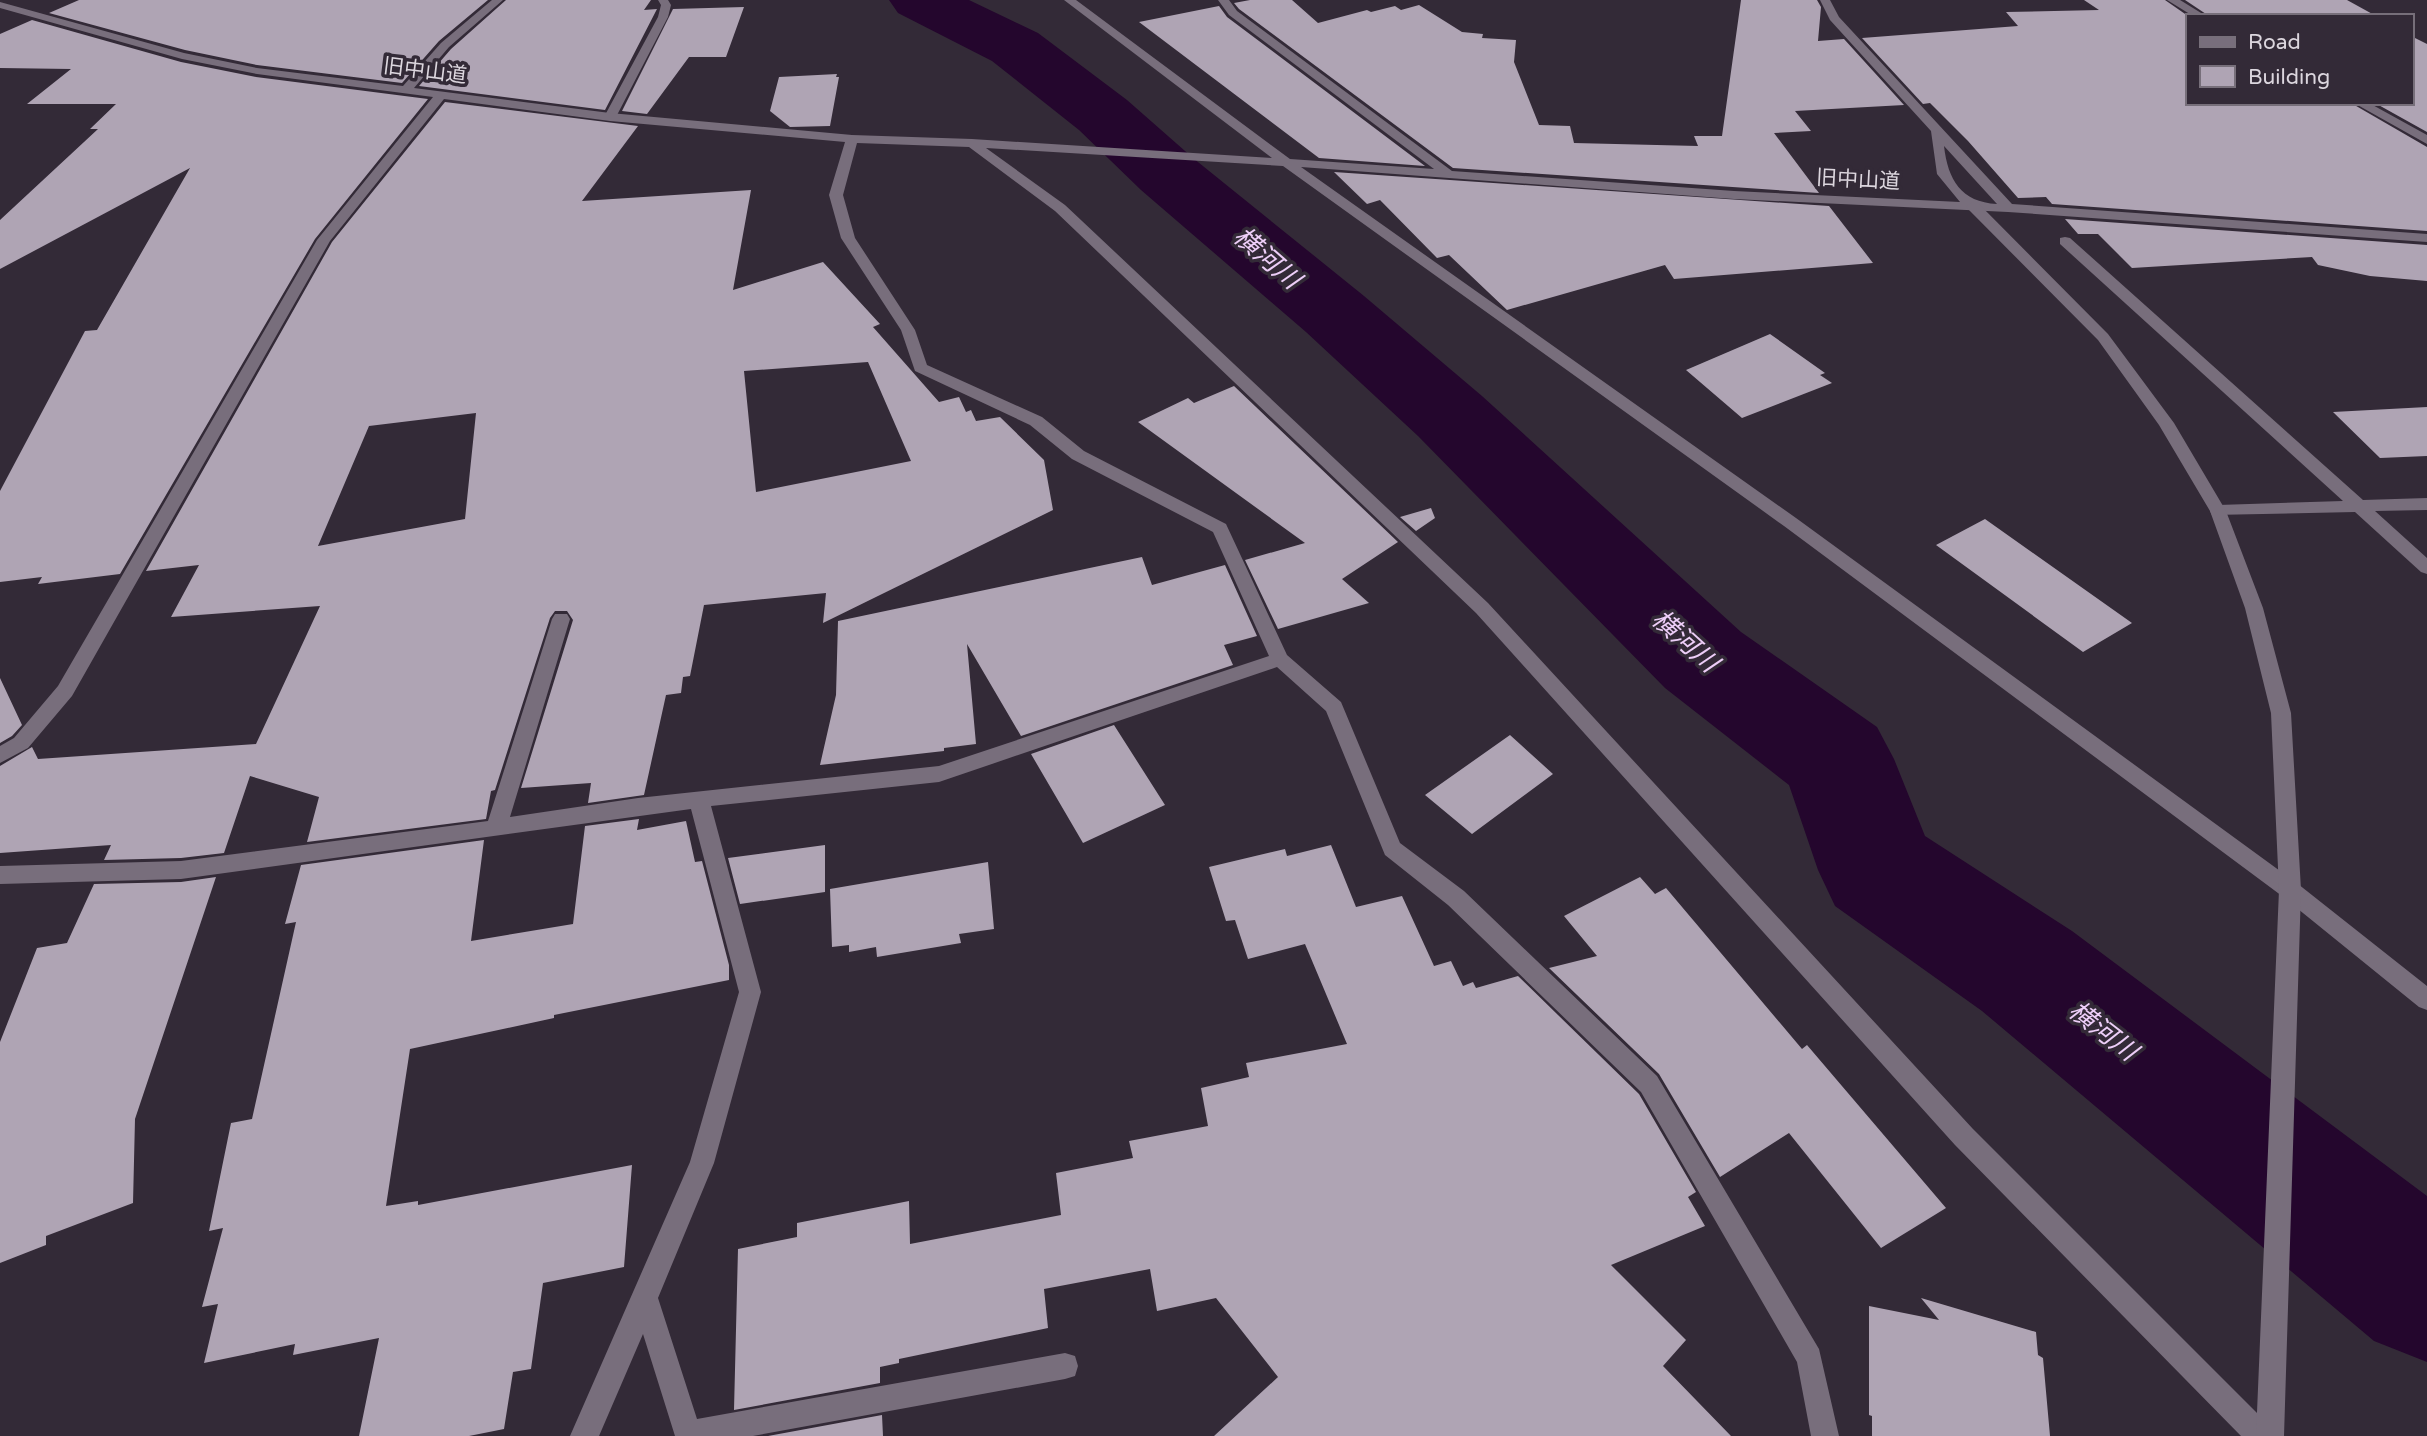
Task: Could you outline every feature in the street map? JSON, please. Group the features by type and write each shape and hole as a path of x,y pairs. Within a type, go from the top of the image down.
{"street":[{"path":"406,90 445,45 498,0"},
{"path":"610,117 663,17 666,5 663,0"},
{"path":"1069,0 1287,163 1801,530 2288,900 2427,1000"},
{"path":"1223,0 1233,13 1451,176"},
{"path":"1825,0 1834,19 2008,208"},
{"path":"2172,0 2197,14"},
{"name":"旧中山道","path":"0,5 182,56 257,71 610,117 852,139 1266,161 1734,195 2008,208 2427,238"},
{"path":"0,755 21,743 65,691 324,240 441,94"},
{"path":"2364,105 2427,140"},
{"path":"1937,130 1939,168 1946,183 1973,206 2103,337 2166,423 2218,511 2254,608 2281,713 2288,900 2270,1436"},
{"path":"852,139 836,195 848,238 908,330 920,368 1035,421 1078,455 1220,528 1280,659 1334,707 1392,849 1456,898 1649,1084 1810,1358 1825,1436"},
{"path":"982,144 1060,208 1482,608 1964,1137 2260,1436"},
{"path":"2066,241 2427,568"},
{"path":"2218,511 2427,504"},
{"path":"496,828 561,619"},
{"path":"0,875 181,870 699,799 939,774 1280,659"},
{"path":"584,1436 702,1163 750,992 699,799"},
{"path":"645,1298 688,1434 1065,1366"}],"building":[{"path":"79,0 488,0 439,41 402,83 257,65 185,50 49,13"},
{"path":"506,0 651,0 644,10 657,9 605,110 419,86 451,49"},
{"path":"1250,0 1292,0 1318,23 1367,10 1371,12 1395,6 1401,10 1419,5 1462,32 1483,34 1482,38 1516,40 1514,62 1539,125 1570,126 1574,143 1698,146 1694,136 1722,136 1741,0 1817,0 1821,7 1818,41 1844,39 1904,105 1795,111 1811,131 1774,133 1819,193 1453,168 1234,3"},
{"path":"2084,0 2165,0 2186,15 2186,105 2354,105 2427,147 2427,231 2052,204 2046,197 2018,198 1968,141 1930,103 1923,104 1862,38 2018,26 2006,12 2099,10"},
{"path":"2185,0 2347,0 2372,14 2206,14"},
{"path":"1219,6 1227,17 1425,166 1319,158 1139,22"},
{"path":"744,7 726,57 689,57 647,114 622,111 673,9"},
{"path":"32,20 181,62 256,77 428,99 315,239 120,574 38,584 42,577 0,582 0,491 85,331 97,330 190,168 0,269 0,220 98,129 90,129 116,104 27,104 71,69 0,68 0,34"},
{"path":"2413,37 2427,44 2427,132 2379,105 2413,105"},
{"path":"837,74 836,77 839,77 830,126 790,127 770,111 779,77"},
{"path":"445,102 638,126 582,201 751,190 733,290 823,262 880,324 873,327 939,402 959,397 966,412 971,410 976,421 1000,417 1044,460 1053,510 823,623 826,593 704,605 690,676 683,677 681,693 666,695 644,795 588,803 591,783 521,788 573,620 567,611 555,611 550,618 495,790 491,791 486,819 307,842 319,797 250,776 224,853 181,858 104,860 111,845 0,853 0,766 32,747 38,759 256,744 320,606 171,617 199,565 146,571 332,242","holes":["868,362 911,461 756,492 744,371","476,413 465,519 318,546 369,426"]},
{"path":"1334,172 1829,206 1873,263 1674,279 1665,265 1507,310 1449,255 1437,258 1380,200 1367,204"},
{"path":"2065,219 2427,245 2427,281 2370,276 2318,265 2312,257 2132,268 2098,234 2078,234"},
{"path":"1770,334 1825,373 1820,375 1832,383 1742,418 1686,370"},
{"path":"1234,386 1398,542 1342,579 1369,603 1278,629 1245,560 1305,543 1138,422 1188,398 1194,403"},
{"path":"2427,407 2427,456 2380,458 2333,412"},
{"path":"1431,508 1435,518 1416,531 1400,517"},
{"path":"1985,519 2132,623 2083,652 1936,545"},
{"path":"1142,557 1152,585 1225,565 1257,636 1224,645 1233,665 1021,736 967,644 976,744 944,748 944,751 820,765 836,695 838,621"},
{"path":"0,678 22,725 12,736 0,743"},
{"path":"1114,725 1165,805 1083,843 1031,754"},
{"path":"1510,735 1553,774 1472,834 1425,795"},
{"path":"639,819 637,830 686,821 695,862 702,861 729,965 729,980 554,1015 554,1018 410,1049 386,1206 418,1201 418,1205 632,1165 624,1267 543,1283 531,1369 513,1372 504,1429 469,1436 359,1436 379,1338 293,1355 295,1344 204,1363 218,1304 202,1307 223,1228 209,1231 231,1123 252,1119 296,922 285,924 301,865 484,840 471,941 573,924 585,826"},
{"path":"825,845 825,892 740,904 728,858"},
{"path":"1331,845 1356,907 1402,896 1434,966 1451,961 1463,986 1473,982 1476,988 1518,976 1639,1094 1696,1192 1688,1197 1705,1226 1611,1265 1686,1340 1663,1366 1731,1436 1214,1436 1278,1377 1216,1298 1157,1311 1150,1269 1044,1289 1048,1328 899,1359 899,1363 880,1367 880,1383 734,1410 738,1249 797,1237 797,1223 909,1201 910,1244 1061,1215 1056,1173 1133,1158 1129,1141 1208,1126 1201,1088 1249,1077 1246,1063 1347,1044 1305,944 1248,959 1235,920 1226,921 1209,867 1285,849 1287,856"},
{"path":"988,862 994,929 959,934 961,943 877,957 876,947 849,952 849,945 832,947 830,889"},
{"path":"216,877 135,1119 133,1203 46,1236 46,1245 0,1263 0,1042 37,948 67,943 94,884 181,882"},
{"path":"1640,877 1655,894 1666,888 1802,1049 1807,1045 1946,1208 1881,1248 1789,1133 1720,1177 1659,1074 1549,968 1597,956 1564,916"},
{"path":"1921,1298 2036,1332 2038,1355 2043,1358 2050,1436 1872,1436 1872,1416 1869,1415 1869,1306 1939,1320"},
{"path":"882,1415 883,1436 768,1436"}],"waterway":[{"name":"横河川","path":"920,0 1015,47 1103,115 1167,174 1335,314 1450,416 1703,660 1837,759 1878,870 2027,971 2427,1288"}]}
